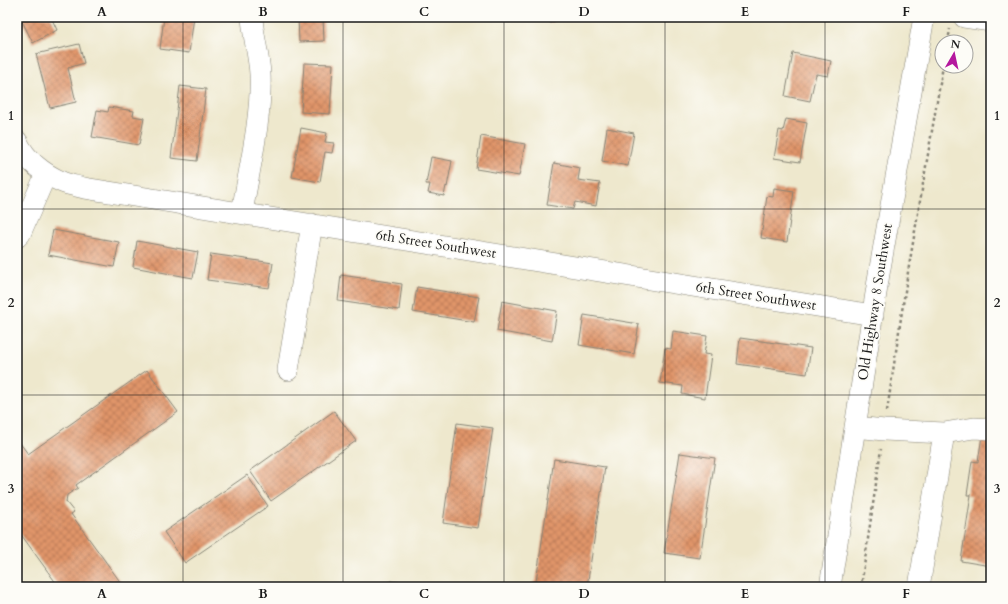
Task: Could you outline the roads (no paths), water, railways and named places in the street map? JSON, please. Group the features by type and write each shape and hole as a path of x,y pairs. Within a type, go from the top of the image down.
{"street":[{"path":"242,213 260,100 260,74 253,34 252,17"},
{"name":"Old Highway 8 Southwest","path":"830,587 873,315 924,17"},
{"path":"964,17 991,21"},
{"name":"6th Street Southwest","path":"17,141 30,161 46,174 64,183 84,188 873,315"},
{"path":"17,237 20,234 46,174"},
{"path":"288,370 312,224"},
{"path":"856,427 944,433 974,428 991,429"},
{"path":"919,587 944,433"}]}
